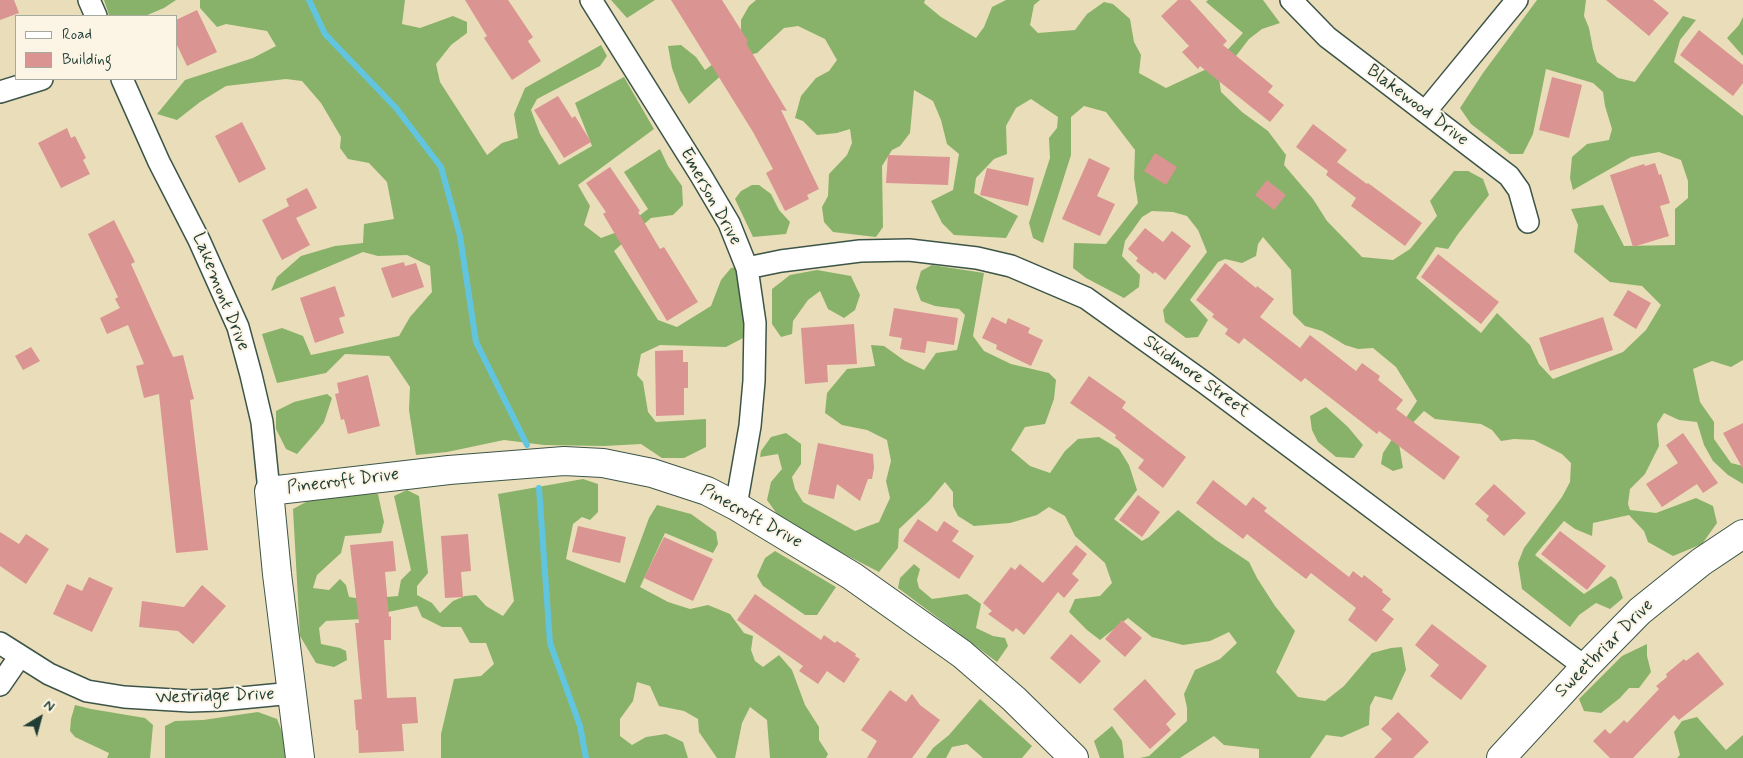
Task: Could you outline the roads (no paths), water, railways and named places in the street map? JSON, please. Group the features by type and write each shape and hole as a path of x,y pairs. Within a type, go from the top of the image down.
{"street":[{"path":"89,0 96,15"},
{"name":"Emerson Drive","path":"591,0 729,223 747,268 755,324 754,381 750,426 736,506"},
{"name":"Blakewood Drive","path":"1291,0 1326,37 1509,176 1519,190 1528,222"},
{"path":"1425,112 1517,0"},
{"path":"0,92 39,80"},
{"name":"Lakemont Drive","path":"122,80 159,162 199,240 238,327 252,375 262,422 277,574 300,758"},
{"name":"Skidmore Street","path":"747,268 781,261 860,251 909,250 977,258 1011,266 1086,298 1205,383 1585,667"},
{"name":"Pinecroft Drive","path":"269,491 449,470 564,461 604,463 643,470 671,478 707,491 736,506 852,576 962,654 1014,699 1074,758"},
{"name":"Sweetbriar Drive","path":"1501,758 1640,610 1701,562 1743,534"},
{"name":"Westridge Drive","path":"0,643 49,674 87,690 124,697 190,701 293,693"},
{"path":"0,685 20,656"}],"waterway":[{"path":"309,0 325,34 396,108 441,167 460,236 476,342 527,445"},
{"path":"539,488 550,643 580,726 586,758"}]}
